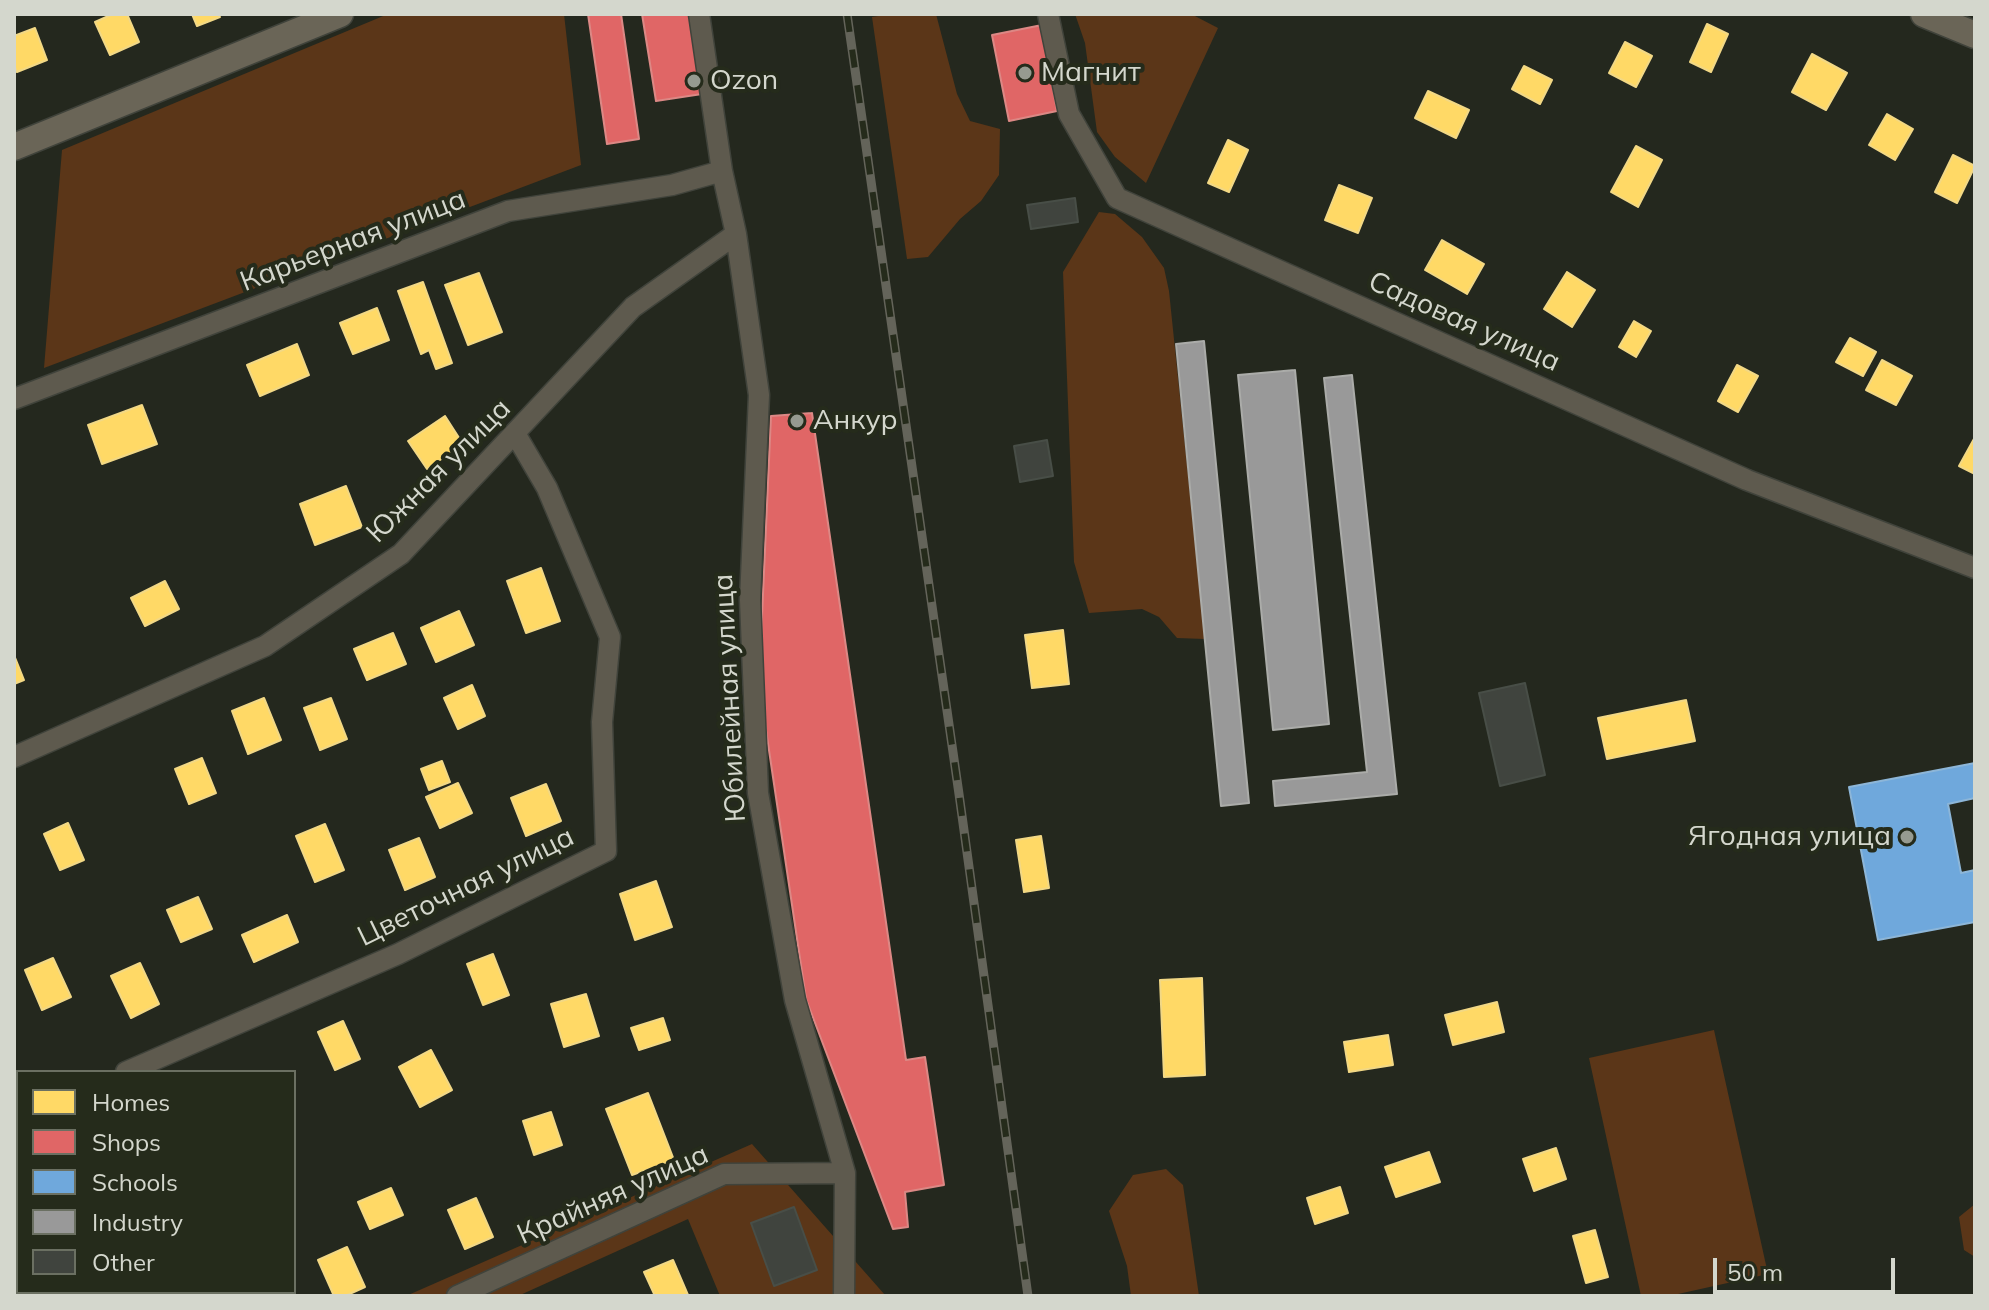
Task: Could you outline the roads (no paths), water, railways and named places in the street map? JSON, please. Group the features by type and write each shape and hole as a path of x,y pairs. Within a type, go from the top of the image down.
{"street":[{"path":"14,147 340,14"},
{"name":"Юбилейная улица","path":"699,14 759,395 750,600 758,793 795,1000 845,1173 844,1296"},
{"name":"Садовая улица","path":"1048,14 1069,114 1117,198 1747,480 1975,568"},
{"path":"1924,14 1975,35"},
{"name":"Карьерная улица","path":"14,399 508,211 672,185 722,171"},
{"name":"Южная улица","path":"14,757 265,646 401,554 633,307 736,234"},
{"name":"Цветочная улица","path":"131,1070 398,954 606,851 602,722 610,637 547,488 516,435"},
{"name":"Крайняя улица","path":"457,1296 724,1174 845,1173"}],"railway":[{"path":"847,14 1028,1296"}],"place":[{"name":"Магнит","path":"1025,73"},
{"name":"Ozon","path":"694,81"},
{"name":"Анкур","path":"797,421"},
{"name":"Ягодная улица","path":"1907,837"}]}
